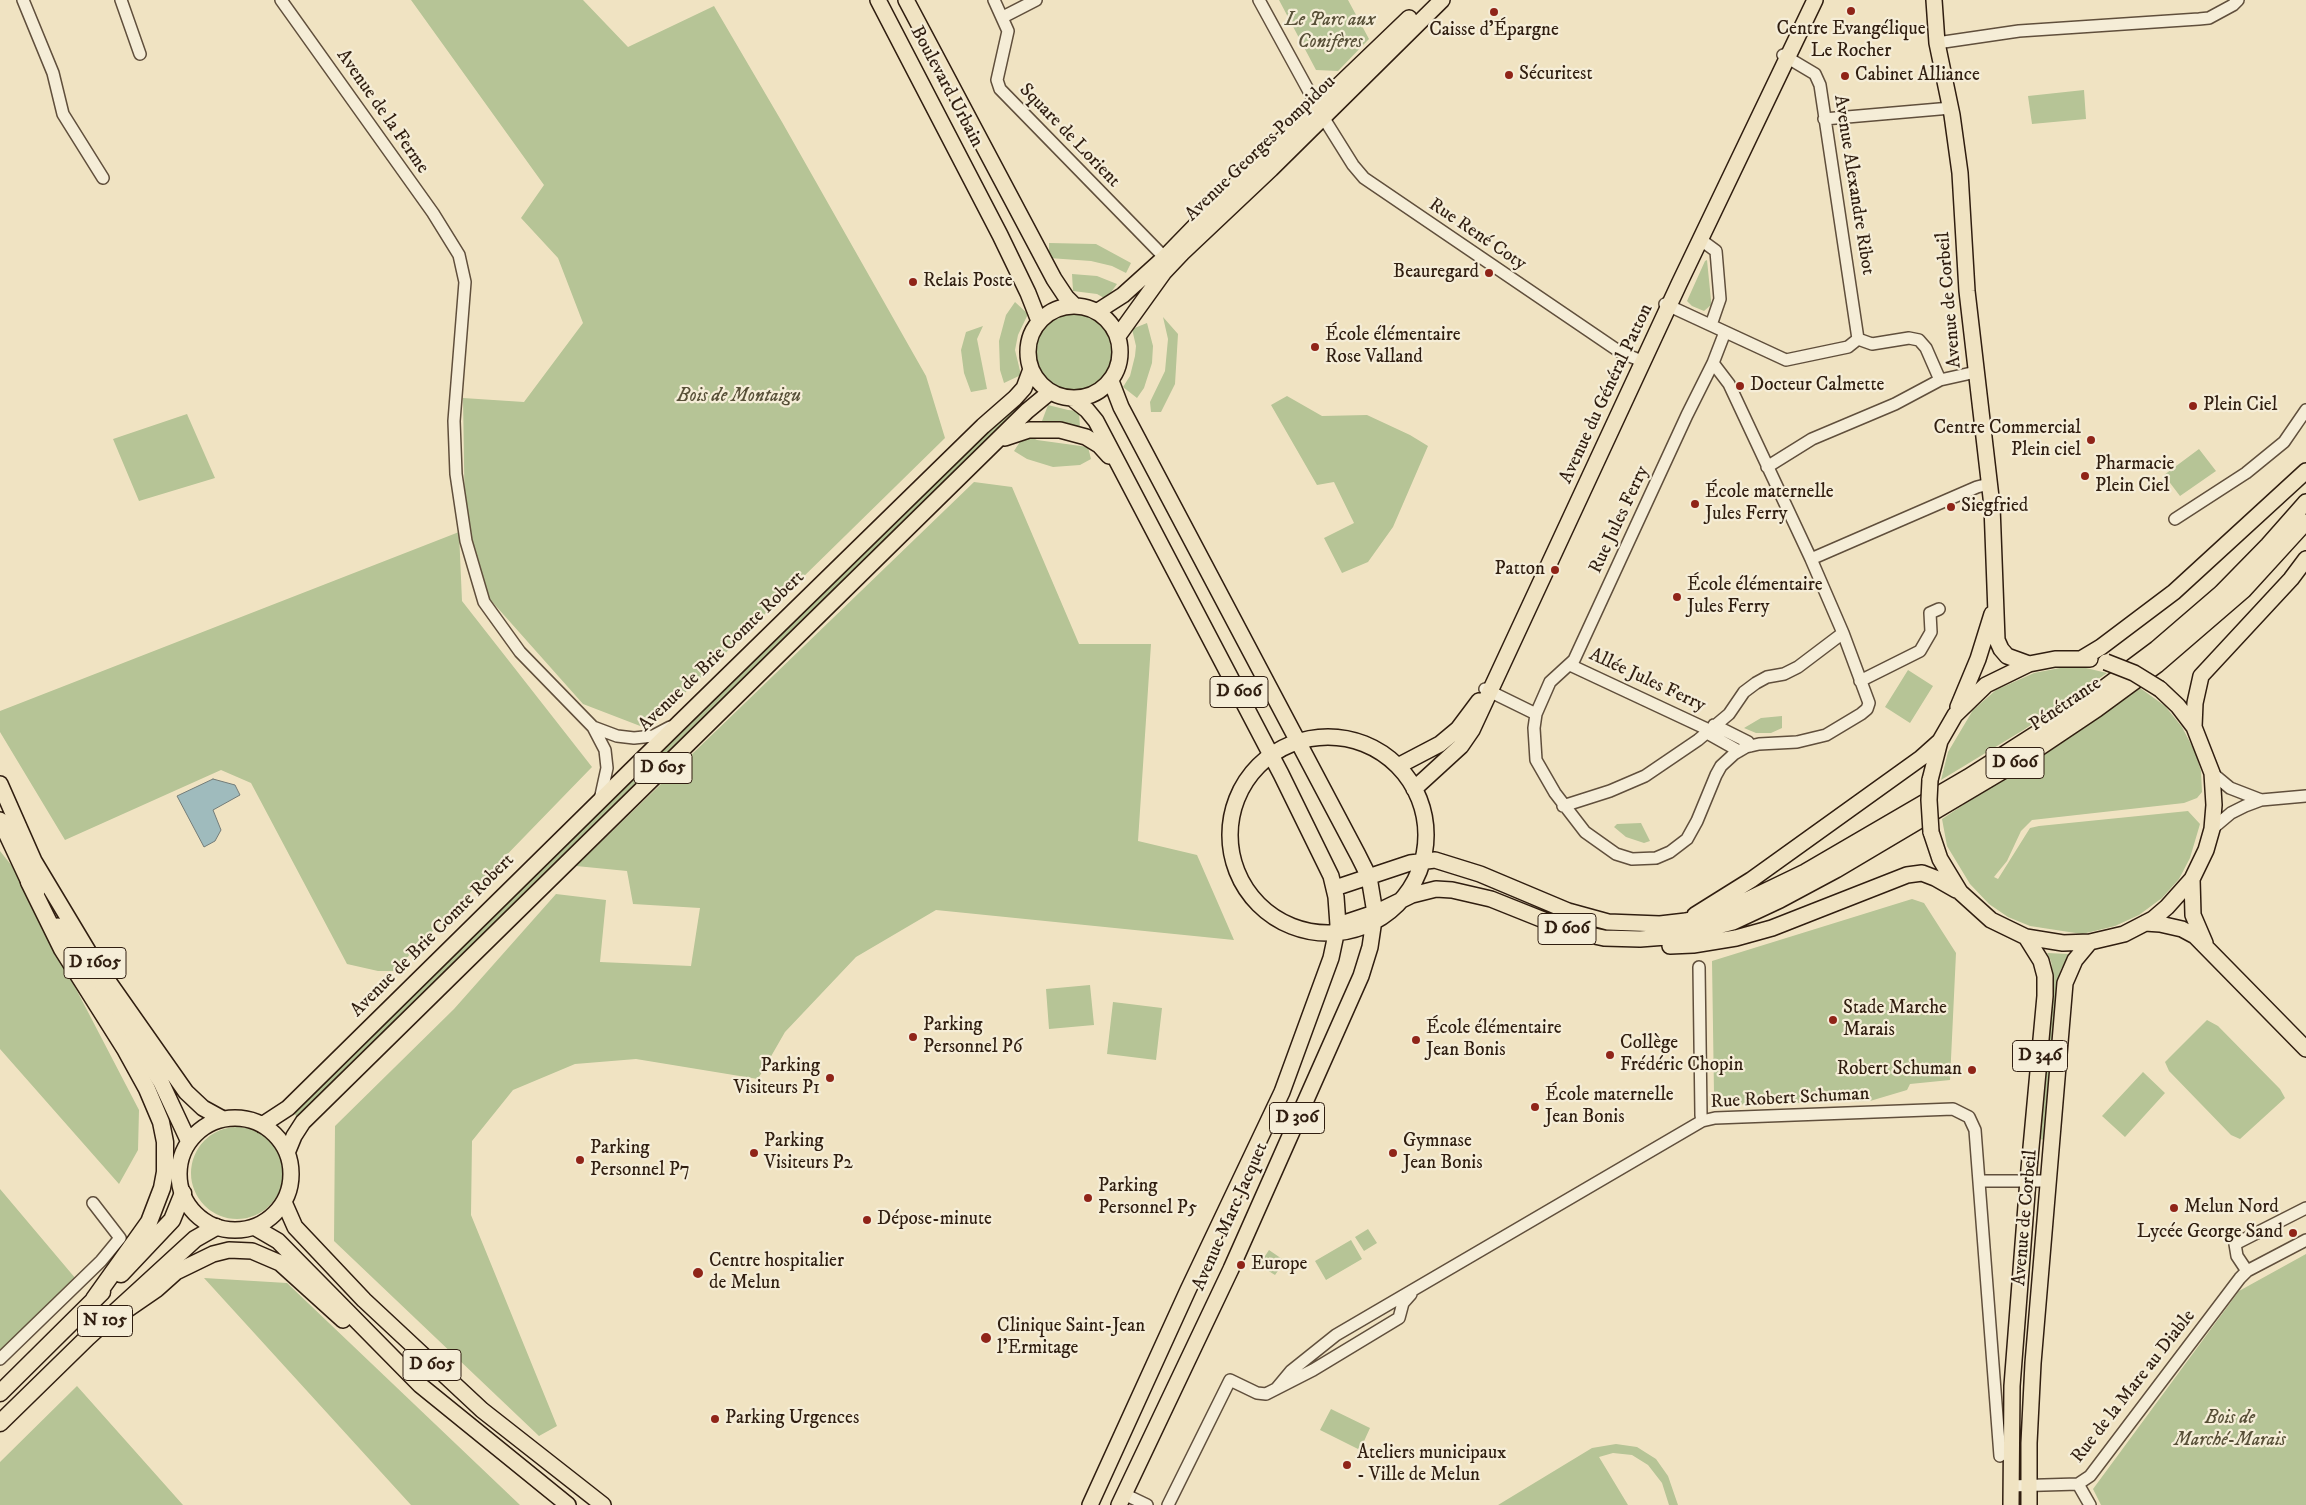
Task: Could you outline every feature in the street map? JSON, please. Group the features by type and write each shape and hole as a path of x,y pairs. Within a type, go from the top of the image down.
{"highway":[{"path":"29,882 62,949 125,1049 147,1089 161,1122 165,1142 165,1172 162,1188 152,1213 139,1236 94,1299"},
{"name":"N 105","path":"0,1393 162,1232 176,1213 183,1193"},
{"name":"N 105","path":"0,1423 88,1337 195,1239 216,1226"}],"main road":[{"name":"Boulevard Urbain","path":"878,0 965,165 1028,293 1038,322"},
{"path":"906,0 1054,280 1074,305"},
{"name":"Avenue Georges Pompidou","path":"1098,311 1123,295 1168,261 1271,169 1272,160 1427,0"},
{"name":"Avenue Georges Pompidou","path":"1118,336 1168,261 1237,183 1320,112 1442,0"},
{"name":"Avenue du Général Patton","path":"1667,305 1701,240 1785,56 1808,0"},
{"name":"Avenue du Général Patton","path":"1414,789 1461,746 1472,730 1488,691 1667,305 1785,56 1815,0"},
{"name":"Avenue de Corbeil","path":"1934,0 1937,43 1960,173 1967,291 1994,536 1999,646 2007,656 2030,664"},
{"path":"1074,305 1086,306 1098,311 1110,321 1118,336 1121,350 1119,364 1111,381 1102,390 1087,397 1073,399 1050,392 1039,382 1031,370 1028,344 1032,332 1038,322 1055,310 1074,305"},
{"name":"Avenue de Brie Comte Robert","path":"262,1125 288,1108 600,800 983,426 1015,398 1024,388 1031,370"},
{"name":"D 606","path":"1111,381 1121,407 1369,877 1375,913"},
{"name":"D 605","path":"287,1153 294,1136 303,1122 952,484 1027,411 1050,392"},
{"name":"D 606","path":"1073,399 1087,410 1096,421 1327,865 1335,888 1338,925 1375,913 1424,892 1452,890 1491,899 1579,933 1604,938 1626,938"},
{"path":"999,440 1018,432 1039,428 1078,434 1093,440 1119,466"},
{"path":"2081,659 2101,647 2174,592 2306,471"},
{"name":"Pénétrante","path":"1686,921 1722,912 1805,872 1968,778 2081,705 2156,649 2221,594 2306,502"},
{"name":"Pénétrante","path":"1626,938 1679,936 1732,922 1780,900 1836,870 2018,762 2097,709 2157,665 2244,590 2306,522"},
{"path":"2194,727 2194,703 2201,676 2291,579 2306,559"},
{"name":"Avenue de Corbeil","path":"1955,714 1980,653 1996,598"},
{"path":"1626,938 1667,946 1693,945 1736,938 1772,928 1907,875 1922,873 1960,892 1991,920 2026,937 2063,943 2090,942 2124,934 2145,924 2167,907 2192,879 2206,850 2212,829 2214,799 2212,773 2194,727 2178,706 2160,689 2134,673 2106,662 2081,659 2055,659 2030,664 1986,685 1955,714 1940,741 1930,780 1931,832 1940,859 1960,892"},
{"name":"Avenue du Général Patton","path":"1398,766 1422,755 1458,729 1488,691"},
{"path":"1338,738 1350,740 1373,748 1398,766 1414,789 1420,803 1426,827 1422,864 1405,896 1377,920 1343,932 1306,931 1272,916 1247,890 1232,856 1232,819 1244,784 1269,757 1290,745 1302,741 1338,738"},
{"path":"1686,921 1751,880 1921,758 1940,741"},
{"name":"D 1605","path":"0,784 34,861 94,961 186,1092 203,1108 223,1120"},
{"name":"D 1605","path":"0,820 29,882 100,993 162,1082 190,1142"},
{"name":"D 606","path":"1335,888 1410,862 1435,860 1462,867 1588,918 1633,925 1686,921"},
{"path":"2192,879 2193,915 2208,948"},
{"name":"Avenue Marc Jacquet","path":"1122,1500 1227,1277 1361,976 1370,947 1375,913"},
{"path":"2145,924 2160,924 2182,929 2195,936 2306,1049"},
{"name":"Avenue Marc Jacquet","path":"1090,1505 1188,1290 1282,1092 1330,958 1338,925"},
{"name":"D 346","path":"2011,1505 2012,1386 2045,983 2041,961 2026,937"},
{"name":"Avenue de Corbeil","path":"2029,1505 2033,1363 2065,983 2075,960 2090,942"},
{"path":"247,1119 262,1125 280,1140 287,1153 291,1178 284,1202 268,1220 254,1227 231,1230 216,1226 195,1213 183,1193 180,1170 182,1155 190,1142 204,1128 223,1120 247,1119"},
{"name":"D 605","path":"284,1202 295,1227 364,1300 482,1410 603,1505"},
{"name":"D 605","path":"254,1227 278,1241 411,1376 496,1449 568,1505"},
{"path":"88,1337 95,1336 176,1272 213,1254 229,1250 252,1251 280,1263 397,1368 411,1376"}],"street":[{"path":"23,0 54,72 63,114 103,178"},
{"path":"121,0 140,54"},
{"name":"Avenue de la Ferme","path":"281,0 433,214 459,255 465,282 454,421 456,474 466,541 484,602 520,652 593,727"},
{"path":"994,0 1003,17 1036,0"},
{"name":"Rue René Coty","path":"1259,0 1320,112 1353,165 1364,178 1620,352 1641,362"},
{"path":"1937,43 2019,31 2209,18 2233,5 2238,0"},
{"name":"Square de Lorient","path":"1003,17 1008,31 997,80 1000,90 1168,261"},
{"name":"Avenue Alexandre Ribot","path":"1785,56 1815,74 1820,86 1858,339"},
{"path":"1824,119 1950,108"},
{"path":"1701,240 1716,251 1720,299 1711,325"},
{"path":"1667,305 1786,360 1848,347 1858,339 1872,344 1909,338 1920,340 1926,348 1940,380"},
{"name":"Rue Jules Ferry","path":"1536,714 1550,682 1574,660 1687,415 1713,363 1725,332"},
{"path":"1488,691 1536,714 1534,728 1536,760 1563,806 1586,832 1616,854 1640,860 1656,858 1670,852 1687,839 1721,766 1745,748 1797,742 1826,735 1867,709 1869,703 1843,633 1811,559 1729,384 1713,363"},
{"path":"1767,467 1812,439 1895,404 1940,380 1976,372"},
{"path":"2175,518 2246,473 2284,442 2306,410"},
{"path":"1811,559 1977,487 1989,484"},
{"path":"1860,681 1920,651 1931,632 1930,614 1938,609"},
{"path":"1563,806 1582,798 1610,791 1645,776 1678,755 1710,729 1733,709 1744,692 1756,683 1767,677 1784,674 1798,667 1843,633"},
{"name":"Allée Jules Ferry","path":"1570,665 1710,729 1748,742 1745,748"},
{"path":"593,727 617,736 634,738 653,736 679,723"},
{"path":"593,727 605,750 608,768 600,800"},
{"path":"2212,773 2230,788 2261,800"},
{"path":"2212,829 2231,813 2261,800 2306,796"},
{"path":"1699,967 1702,1121"},
{"name":"Rue Robert Schuman","path":"1276,1389 1291,1371 1320,1346 1702,1121 1715,1118 1801,1114 1957,1110 1969,1117 1974,1124 2000,1456"},
{"path":"1979,1181 2049,1181"},
{"path":"0,1359 101,1261 120,1238 93,1203"},
{"path":"2247,1271 2237,1256 2235,1244 2306,1208"},
{"name":"Rue de la Mare au Diable","path":"2010,1486 2078,1484 2090,1476 2247,1271 2306,1240"},
{"path":"1168,1505 1230,1380 1257,1393 1266,1394 1313,1370 1399,1318 1404,1303 1412,1292"},
{"path":"2078,1484 2090,1505"},
{"path":"1122,1500 1147,1505"}],"green space":[{"name":"Bois de Montaigu","path":"411,0 583,0 628,47 714,6 926,376 945,438 648,729 583,704 479,587 465,526 463,398 524,402 583,323 558,258 521,218 544,185"},
{"name":"Le Parc aux Conifères","path":"1279,0 1348,0 1369,39 1338,71 1316,70"},
{"path":"2084,90 2086,119 2032,124 2028,96"},
{"path":"1049,243 1096,244 1131,263 1126,273 1112,266 1091,261 1049,258"},
{"path":"1707,260 1711,305 1704,311 1692,306 1687,301"},
{"path":"1072,274 1097,276 1117,284 1106,299 1097,294 1073,291"},
{"path":"1015,302 1028,314 1018,335 1015,350 1021,375 1004,383 1000,370 999,341 1006,315"},
{"path":"1076,311 1091,314 1104,323 1113,336 1116,351 1113,366 1104,379 1091,388 1076,391 1061,388 1048,379 1039,366 1036,351 1039,336 1048,323 1061,314"},
{"path":"1163,317 1178,334 1175,384 1161,412 1151,412 1150,402 1165,371 1168,339"},
{"path":"1147,323 1153,346 1152,363 1144,388 1137,398 1123,387 1130,376 1135,356 1136,346 1132,329"},
{"path":"983,326 977,339 987,389 971,392 964,373 961,350 966,332"},
{"path":"1287,396 1322,416 1367,415 1410,435 1428,446 1393,527 1368,562 1342,573 1324,538 1354,523 1334,482 1317,485 1271,405"},
{"path":"1016,403 1023,409 299,1119 291,1110"},
{"path":"1048,405 1079,411 1080,428 1042,421"},
{"path":"187,414 215,478 139,501 113,439"},
{"path":"1025,434 1037,440 1088,447 1091,459 1080,465 1053,467 1027,459 1014,451"},
{"path":"2199,449 2216,471 2180,496 2164,475"},
{"path":"974,482 1012,487 1079,644 1151,644 1138,841 1197,855 1234,940 936,910 856,957 785,1032 758,1079 636,1059 575,1064 513,1090 472,1141 471,1215 557,1426 539,1436 334,1241 335,1126 454,1009 556,894 606,900 600,962 691,966 700,908 633,904 627,871 576,866"},
{"path":"459,532 462,601 592,767 394,971 378,971 347,964 251,783 221,770 65,840 0,732 0,711"},
{"path":"2060,668 2086,668 2107,673 2025,729 1941,780 1948,752 1973,710 1996,690 2034,673"},
{"path":"1908,670 1933,686 1910,723 1885,707"},
{"path":"2140,688 2165,706 2182,727 2195,752 2201,771 2202,792 2197,798 2184,803 2032,820 2021,831 2007,861 1994,877 1998,879 2030,828 2188,811 2200,824 2190,858 2179,879 2162,898 2139,915 2115,926 2082,934 2030,926 2008,917 1989,904 1970,884 1947,846 1942,819"},
{"path":"1782,716 1782,728 1771,733 1756,733 1744,728 1761,718"},
{"path":"1641,823 1650,841 1644,843 1626,837 1614,827 1617,824"},
{"path":"0,851 12,866 139,1110 138,1150 119,1184 0,1049"},
{"name":"Stade Marche Marais","path":"1912,899 1924,903 1956,953 1950,1080 1910,1084 1907,1090 1870,1101 1719,1105 1714,1094 1712,961"},
{"path":"2047,953 2069,954 2070,956 2061,969 2058,981 2046,1140 2038,1139 2054,980 2051,961"},
{"path":"1090,985 1094,1025 1049,1029 1046,989"},
{"path":"1113,1002 1162,1008 1156,1060 1107,1054"},
{"path":"2207,1020 2218,1026 2280,1089 2285,1098 2240,1139 2231,1135 2169,1071 2165,1062"},
{"path":"2143,1072 2165,1093 2125,1137 2102,1116"},
{"path":"237,1127 254,1131 269,1141 279,1156 283,1173 279,1190 269,1205 254,1215 237,1219 220,1215 205,1205 195,1190 191,1173 195,1156 205,1141 220,1131"},
{"path":"0,1189 76,1279 0,1352"},
{"path":"1368,1229 1377,1243 1364,1251 1355,1237"},
{"path":"1351,1240 1362,1259 1326,1280 1315,1261"},
{"path":"1269,1250 1285,1261 1275,1275 1259,1265"},
{"name":"Bois de Marché-Marais","path":"2306,1254 2306,1505 2101,1505 2093,1489 2239,1291"},
{"path":"204,1278 287,1283 520,1505 411,1505"},
{"path":"77,1386 183,1505 0,1505 0,1462"},
{"path":"1331,1409 1370,1428 1360,1450 1320,1430"},
{"path":"1616,1444 1637,1447 1656,1459 1668,1476 1678,1505 1669,1505 1662,1483 1648,1465 1632,1455 1613,1453 1599,1457 1628,1505 1498,1505 1592,1448"}],"water":[{"path":"213,779 235,785 240,795 213,810 221,830 215,841 204,847 177,796"}],"place":[{"name":"Centre Evangélique Le Rocher","path":"1851,11"},
{"name":"Caisse d'Épargne","path":"1494,12"},
{"name":"Sécuritest","path":"1509,75"},
{"name":"Cabinet Alliance","path":"1845,76"},
{"name":"Beauregard","path":"1489,273"},
{"name":"Relais Poste","path":"913,282"},
{"name":"École élémentaire Rose Valland","path":"1315,347"},
{"name":"Docteur Calmette","path":"1740,386"},
{"name":"Plein Ciel","path":"2193,406"},
{"name":"Centre Commercial Plein ciel","path":"2091,440"},
{"name":"Pharmacie Plein Ciel","path":"2085,476"},
{"name":"École maternelle Jules Ferry","path":"1695,504"},
{"name":"Siegfried","path":"1951,507"},
{"name":"Patton","path":"1555,570"},
{"name":"École élémentaire Jules Ferry","path":"1677,597"},
{"name":"Stade Marche Marais","path":"1833,1020"},
{"name":"Parking Personnel P6","path":"913,1037"},
{"name":"École élémentaire Jean Bonis","path":"1416,1040"},
{"name":"Collège Frédéric Chopin","path":"1610,1055"},
{"name":"Robert Schuman","path":"1972,1070"},
{"name":"Parking Visiteurs P1","path":"830,1078"},
{"name":"École maternelle Jean Bonis","path":"1535,1107"},
{"name":"Parking Visiteurs P2","path":"754,1153"},
{"name":"Gymnase Jean Bonis","path":"1393,1153"},
{"name":"Parking Personnel P7","path":"580,1160"},
{"name":"Parking Personnel P5","path":"1088,1198"},
{"name":"Melun Nord","path":"2174,1208"},
{"name":"Dépose-minute","path":"867,1220"},
{"name":"Lycée George Sand","path":"2293,1233"},
{"name":"Europe","path":"1241,1265"},
{"name":"Centre hospitalier de Melun","path":"698,1273"},
{"name":"Clinique Saint-Jean l'Ermitage","path":"986,1338"},
{"name":"Parking Urgences","path":"715,1419"},
{"name":"Ateliers municipaux - Ville de Melun","path":"1347,1465"}]}
